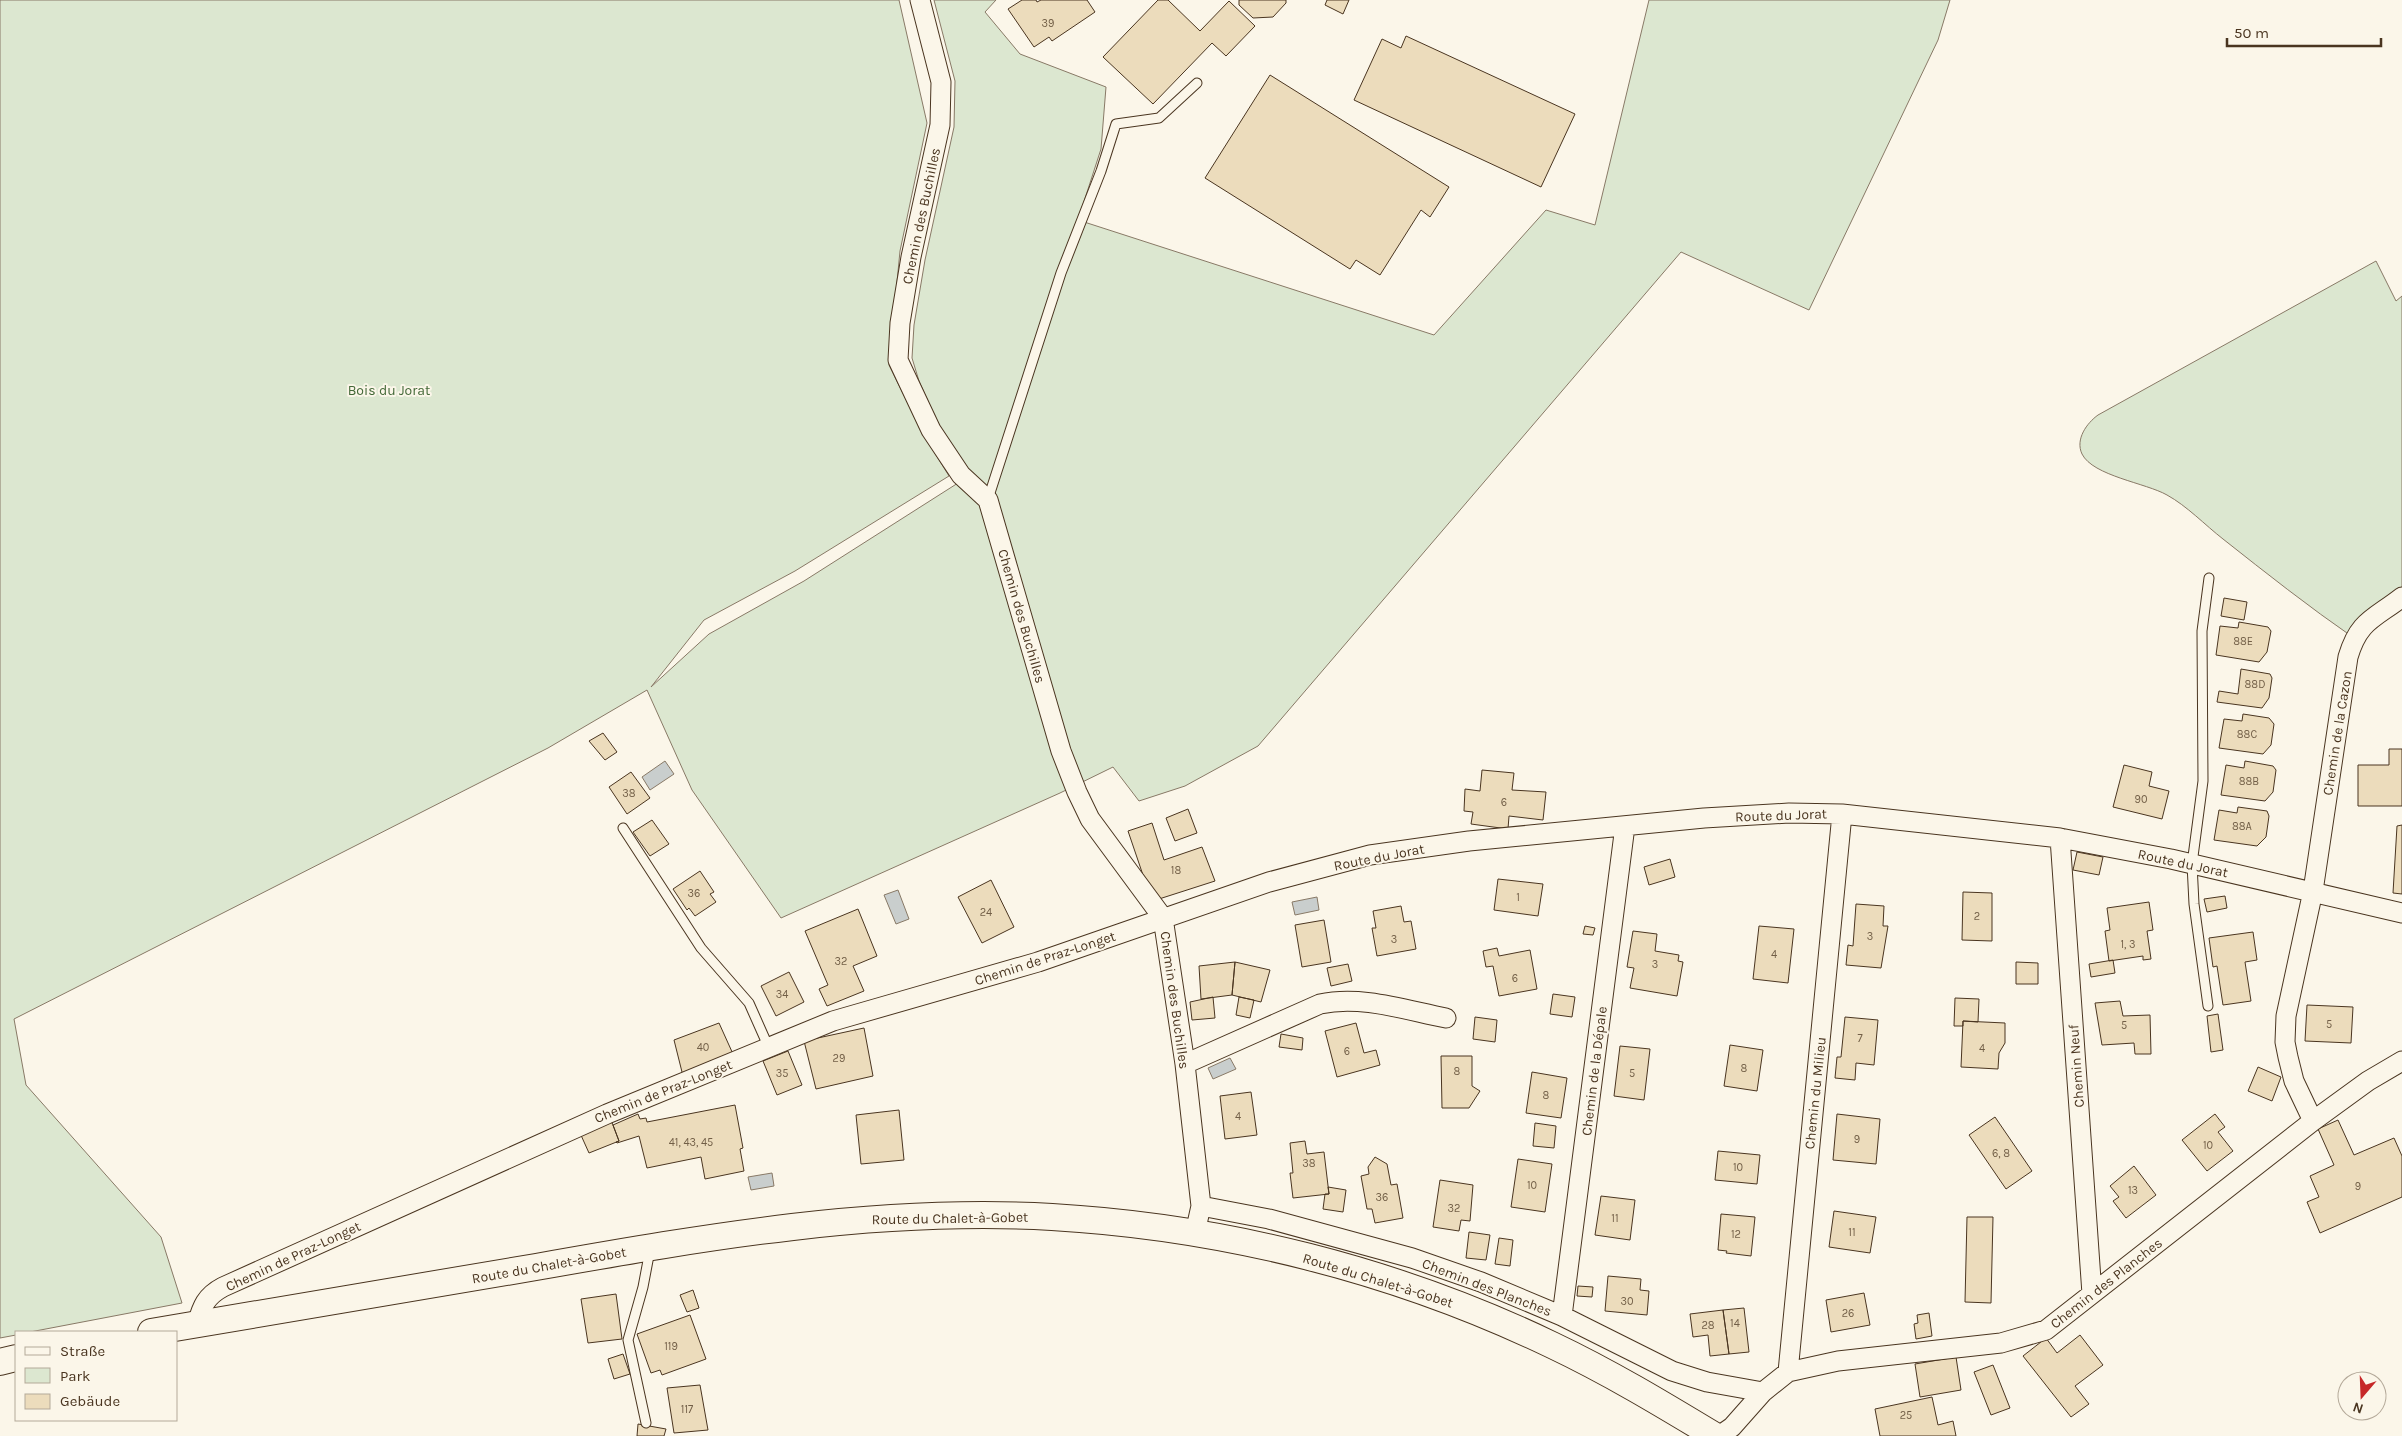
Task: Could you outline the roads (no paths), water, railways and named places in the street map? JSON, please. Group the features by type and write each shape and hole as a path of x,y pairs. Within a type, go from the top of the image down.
{"main road":[{"name":"Route du Chalet-à-Gobet","path":"157,1331 651,1247 786,1227 913,1216 1051,1217 1195,1233 1254,1244 1373,1275 1474,1311 1560,1349 1642,1392 1717,1436"},
{"path":"0,1362 15,1358"}],"street":[{"name":"Chemin des Buchilles","path":"920,0 941,82 940,125 911,257 900,324 898,360 931,430 961,475 988,500 1061,751 1077,792 1090,819 1163,918 1185,1064 1201,1206 1195,1233"},
{"name":"Chemin de la Cazon","path":"2313,1121 2294,1081 2285,1042 2286,1016 2313,891 2348,657 2354,638 2364,624 2402,597"},
{"name":"Route du Jorat","path":"1163,918 1270,882 1370,855 1469,841 1789,813 1842,814 2060,838 2192,864 2402,913"},
{"name":"Chemin du Milieu","path":"1788,1372 1842,814"},
{"name":"Chemin de la Dépale","path":"1562,1316 1625,826"},
{"name":"Chemin Neuf","path":"2060,838 2092,1294"},
{"name":"Chemin de Praz-Longet","path":"197,1324 203,1303 214,1293 598,1118 833,1021 1038,962 1163,918"},
{"path":"1185,1064 1320,1004 1336,1000 1353,1000 1446,1018"},
{"name":"Chemin des Planches","path":"1717,1436 1732,1427 1763,1392 1788,1372 1838,1361 2001,1343 2046,1330 2313,1121 2368,1081 2402,1061"},
{"name":"Chemin des Planches","path":"1201,1206 1269,1219 1402,1255 1481,1282 1562,1316 1672,1371 1707,1382 1763,1392"}],"lane":[{"path":"988,500 1061,273 1116,124 1159,118 1196,83"},
{"path":"2208,1006 2194,904 2192,864 2203,781 2202,631 2209,578"},
{"path":"623,828 701,948 749,1004 769,1048"},
{"path":"646,1423 628,1340 643,1287 651,1247"}],"park label":[{"name":"Bois du Jorat","path":"389,390"}]}
